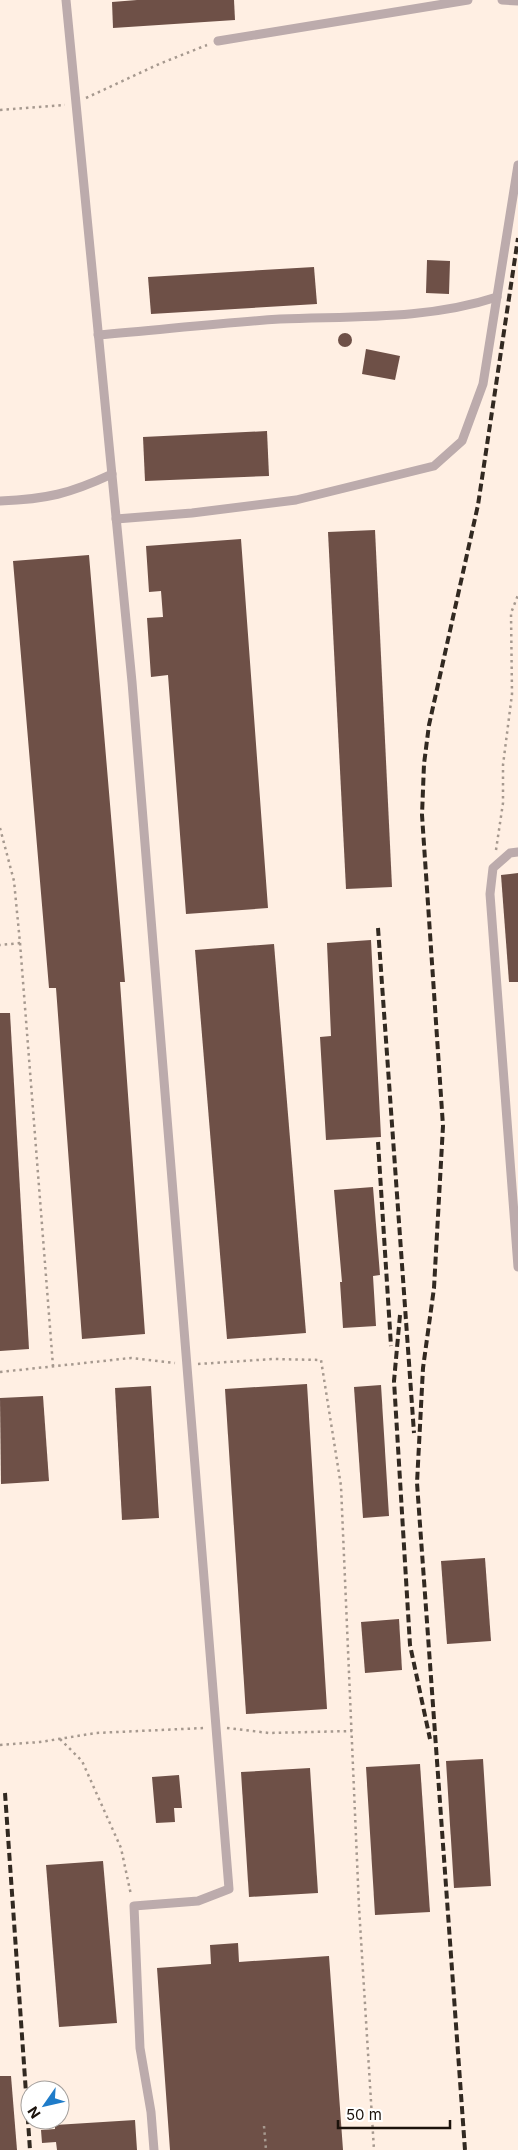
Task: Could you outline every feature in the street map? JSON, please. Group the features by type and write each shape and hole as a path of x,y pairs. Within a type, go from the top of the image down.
{"lane":[{"path":"66,0 132,682 229,1889 198,1901 134,1906 140,2048 151,2112 154,2150"},
{"path":"218,41 468,0"},
{"path":"502,0 518,1"},
{"path":"116,519 192,513 296,500 434,466 462,441 483,384 518,165"},
{"path":"98,335 278,320 422,314 466,307 497,297"},
{"path":"0,501 41,499 76,491 112,474"},
{"path":"518,852 510,853 493,868 490,894 518,1268"}],"path":[{"path":"0,110 76,103 159,64 218,41"},
{"path":"493,868 503,803 503,765 512,694 511,613 518,595"},
{"path":"0,828 14,881 53,1366"},
{"path":"0,945 20,943"},
{"path":"0,1372 131,1358 187,1364 274,1359 321,1360 341,1486 359,1907 374,2150"},
{"path":"0,1745 96,1733 216,1727 269,1733 352,1731"},
{"path":"60,1739 82,1761 110,1822 121,1848 134,1906"},
{"path":"264,2126 266,2150"}],"building":[{"path":"137,0 234,0 235,20 113,28 112,2"},
{"path":"427,260 450,261 449,294 426,293"},
{"path":"314,267 317,304 151,314 148,277"},
{"path":"345,333 350,335 352,340 350,345 345,347 340,345 338,340 340,335"},
{"path":"366,349 400,356 395,380 362,374"},
{"path":"267,431 269,476 145,481 143,437"},
{"path":"375,530 392,887 346,889 328,532"},
{"path":"241,539 268,908 186,914 168,675 151,677 147,618 163,617 161,591 149,592 146,546"},
{"path":"89,555 125,982 120,982 145,1334 82,1339 56,988 49,988 13,561"},
{"path":"518,873 518,982 509,982 501,875"},
{"path":"371,940 381,1137 326,1140 320,1037 331,1036 327,943"},
{"path":"274,944 306,1333 227,1339 195,950"},
{"path":"0,1013 10,1013 29,1349 0,1351"},
{"path":"373,1187 380,1275 373,1276 376,1326 343,1328 340,1282 342,1282 334,1190"},
{"path":"307,1384 327,1709 246,1714 225,1389"},
{"path":"381,1385 389,1516 363,1518 354,1387"},
{"path":"151,1386 159,1518 122,1520 115,1388"},
{"path":"43,1396 49,1481 1,1484 0,1398"},
{"path":"485,1558 491,1641 447,1644 441,1561"},
{"path":"399,1619 402,1670 365,1673 361,1622"},
{"path":"483,1759 491,1886 454,1888 446,1761"},
{"path":"420,1764 430,1912 375,1915 366,1767"},
{"path":"310,1768 318,1893 249,1897 241,1772"},
{"path":"179,1775 182,1808 174,1808 175,1822 156,1823 152,1777"},
{"path":"103,1861 117,2023 59,2027 46,1865"},
{"path":"238,1943 239,1962 329,1956 343,2150 170,2150 157,1968 211,1964 210,1945"},
{"path":"0,2076 11,2076 17,2150 0,2150"},
{"path":"135,2120 137,2150 57,2150 56,2142 42,2143 41,2130 70,2130 70,2124"}],"railway":[{"path":"465,2150 417,1483 423,1368 434,1288 443,1126 422,815 424,764 429,725 478,505 518,238"},
{"path":"378,928 414,1433"},
{"path":"378,1142 391,1346"},
{"path":"400,1315 394,1381 410,1645 430,1739"},
{"path":"5,1793 30,2150"}]}
